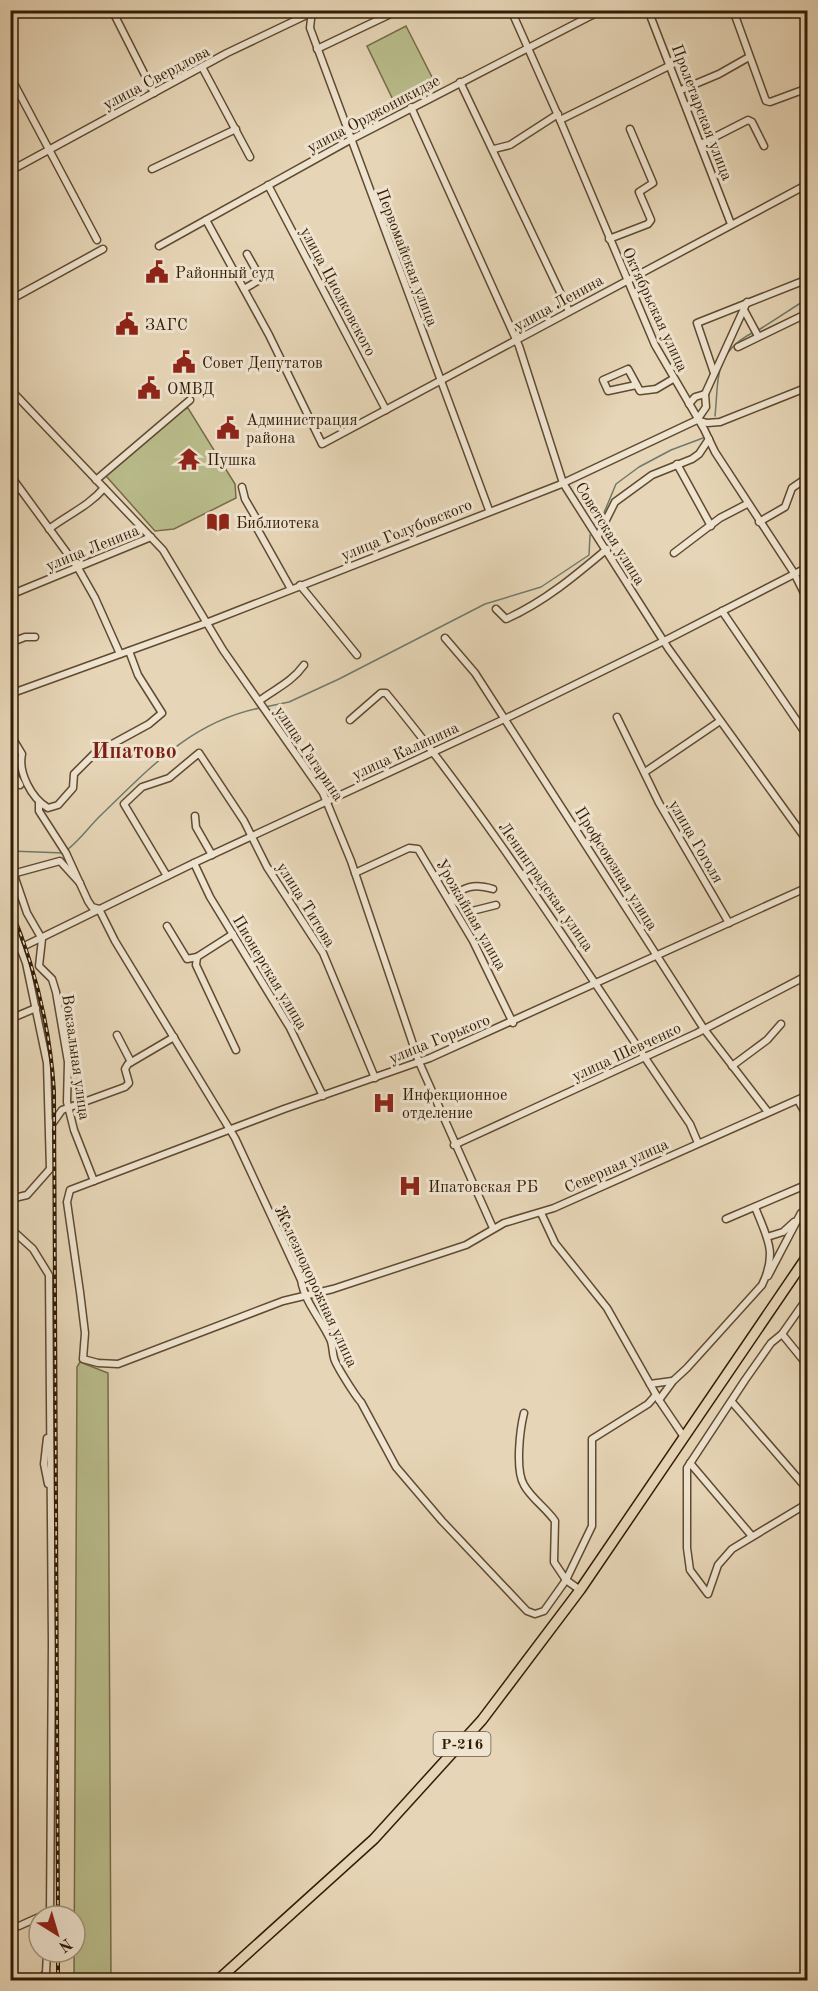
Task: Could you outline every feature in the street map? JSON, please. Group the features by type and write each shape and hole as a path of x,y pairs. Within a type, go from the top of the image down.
{"highway":[{"name":"Р-216","path":"218,1980 374,1839 428,1782 508,1688 580,1590 807,1255"}],"street":[{"path":"112,10 154,93"},
{"path":"317,49 399,10"},
{"name":"Октябрьская улица","path":"511,10 559,117 655,345 747,504 794,573 807,601"},
{"name":"улица Орджоникидзе","path":"159,246 411,107 602,10"},
{"name":"Пролетарская улица","path":"648,10 681,90 731,224"},
{"path":"733,10 768,102 807,88"},
{"name":"улица Свердлова","path":"10,171 202,67 313,11"},
{"name":"Первомайская улица","path":"313,11 310,28 317,49 489,510"},
{"path":"681,90 719,74 749,57"},
{"path":"494,149 510,145 559,117 671,65"},
{"path":"202,67 250,157"},
{"path":"10,76 97,240"},
{"path":"460,82 494,149 569,311"},
{"name":"Советская улица","path":"411,107 517,341 563,483 607,549 663,641 807,842"},
{"path":"701,144 748,120 752,122 764,146"},
{"path":"152,169 236,129"},
{"path":"609,240 648,224 651,220 639,192 653,183 630,129"},
{"name":"улица Ленина","path":"244,289 322,444 807,184"},
{"name":"улица Циолковского","path":"268,185 386,410"},
{"path":"206,220 244,289 261,279 247,254"},
{"path":"10,300 103,249"},
{"path":"714,373 698,332 697,323 807,279"},
{"path":"697,420 706,407 705,394 747,302"},
{"path":"744,310 758,336"},
{"path":"738,347 807,313"},
{"path":"636,385 608,391 603,380 628,369 640,391 656,389 673,379"},
{"name":"улица Голубовского","path":"10,694 207,622 563,483 697,420 707,423 720,422 807,387"},
{"name":"улица Гагарина","path":"10,389 162,550 267,713 328,801 419,1062 454,1145 493,1228"},
{"path":"689,404 695,397 705,394"},
{"path":"96,480 190,400"},
{"path":"598,536 615,502 652,475 680,466 699,454 709,439"},
{"path":"680,466 711,526"},
{"path":"10,475 78,568 95,598 120,654"},
{"path":"759,522 785,507 792,488 807,477"},
{"path":"242,487 245,499 256,518 254,523 291,589"},
{"path":"49,529 91,502 104,488"},
{"path":"674,553 720,518 747,504"},
{"name":"улица Ленина","path":"10,595 151,537"},
{"path":"496,609 506,619 520,613 570,581 607,549"},
{"name":"улица Калинина","path":"10,953 166,876 433,753 663,641 807,567"},
{"path":"300,585 357,656"},
{"path":"722,611 807,737"},
{"path":"10,643 25,637 34,637"},
{"name":"Профсоюзная улица","path":"445,638 475,673 505,718 704,1029 768,1112"},
{"path":"14,768 39,803 48,808 58,805 73,788 74,774 94,754 149,724 162,713 138,675 129,651"},
{"path":"260,702 273,689 296,677 304,665"},
{"name":"Ленинградская улица","path":"350,720 385,692 518,866 690,1124 698,1143"},
{"name":"улица Гоголя","path":"617,717 660,803 729,923"},
{"path":"645,772 720,721"},
{"path":"10,734 14,747 22,754 14,768 20,785"},
{"name":"улица Титова","path":"166,876 124,804 142,787 169,778 199,753 253,837 267,867 323,953 375,1078"},
{"name":"Железнодорожная улица","path":"39,803 39,811 65,851 92,907 99,909 108,929 230,1129 297,1272 306,1297 329,1338 334,1360 344,1373 354,1396 364,1407 392,1462 441,1521 530,1613 538,1614 544,1611 566,1580"},
{"path":"195,816 196,827 212,855"},
{"name":"Урожайная улица","path":"355,873 410,848 416,848 450,898 495,981 513,1023"},
{"path":"42,939 27,913 15,878 16,873 60,861 73,879 80,883"},
{"name":"Пионерская улица","path":"194,863 233,934 290,1028 323,1096"},
{"path":"470,912 463,910 450,898 461,889 474,885 493,889"},
{"name":"улица Горького","path":"306,1297 283,1301 113,1365 83,1359 85,1333 67,1202 70,1190 230,1129 238,1129 419,1062 513,1023 807,887"},
{"path":"460,919 470,912 495,905"},
{"name":"Вокзальная улица","path":"10,921 20,948 48,1063 48,1174 36,1183 27,1195 10,1199"},
{"path":"167,926 182,955 187,959 197,957 233,934"},
{"name":"Вокзальная улица","path":"42,939 39,966 52,979 56,992 68,1062 69,1108 94,1181"},
{"path":"197,957 196,965 236,1050"},
{"name":"улица Шевченко","path":"454,1145 704,1029 807,975"},
{"path":"10,1019 36,1008"},
{"path":"732,1066 767,1040 782,1024"},
{"path":"117,1035 131,1062"},
{"path":"48,1130 58,1113 124,1087 129,1083 125,1069 131,1062 174,1038"},
{"name":"Северная улица","path":"306,1297 466,1245 484,1236 493,1228 520,1217 541,1213 807,1095"},
{"path":"798,1100 807,1118"},
{"path":"726,1219 807,1184"},
{"path":"767,1237 789,1228 807,1206"},
{"path":"755,1207 772,1252 762,1285"},
{"path":"541,1213 555,1243 607,1308 658,1398 684,1437"},
{"path":"566,1580 592,1526 592,1439 658,1398 687,1368 762,1285 776,1264 801,1214"},
{"path":"10,1228 33,1249 49,1275 49,1432 44,1464 50,1492 51,1904"},
{"path":"807,1297 782,1334 771,1343 690,1463 686,1477 687,1548 690,1570 708,1594 718,1565 732,1549 807,1503"},
{"path":"782,1334 807,1366"},
{"path":"650,1384 672,1381"},
{"path":"732,1402 807,1490"},
{"path":"524,1413 520,1430 521,1479 528,1491 555,1521 554,1562 566,1580 580,1590"},
{"path":"690,1463 752,1535"},
{"path":"19,1926 27,1923"},
{"path":"39,1980 46,1973 46,1964"}],"green space":[{"path":"406,26 436,85 396,106 367,46"},
{"path":"184,406 184,409 188,408 235,484 236,498 174,529 155,531 106,476"},
{"path":"80,1362 108,1373 111,1980 74,1980 74,1964 87,1964 87,1904 74,1904 77,1367"}],"waterway":[{"path":"757,331 799,304 808,302"},
{"path":"715,416 718,379 724,358 730,349 752,333"},
{"path":"601,520 616,484 639,467 671,450 703,438"},
{"path":"265,707 289,702 339,679 485,604 541,587 589,555 590,535"},
{"path":"67,850 135,782 191,736 212,724 260,708"},
{"path":"10,851 64,853"}],"railway":[{"path":"10,907 27,952 40,997 49,1043 54,1091 58,1904"},
{"path":"58,1964 58,1980"}],"place":[{"name":"Районный суд","path":"157,272"},
{"name":"ЗАГС","path":"127,324"},
{"name":"Совет Депутатов","path":"184,362"},
{"name":"ОМВД","path":"149,388"},
{"name":"Администрация района","path":"228,428"},
{"name":"Пушка","path":"189,459"},
{"name":"Библиотека","path":"218,522"},
{"name":"Инфекционное отделение","path":"384,1103"},
{"name":"Ипатовская РБ","path":"410,1186"}],"district":[{"name":"Ипатово","path":"134,750"}]}
